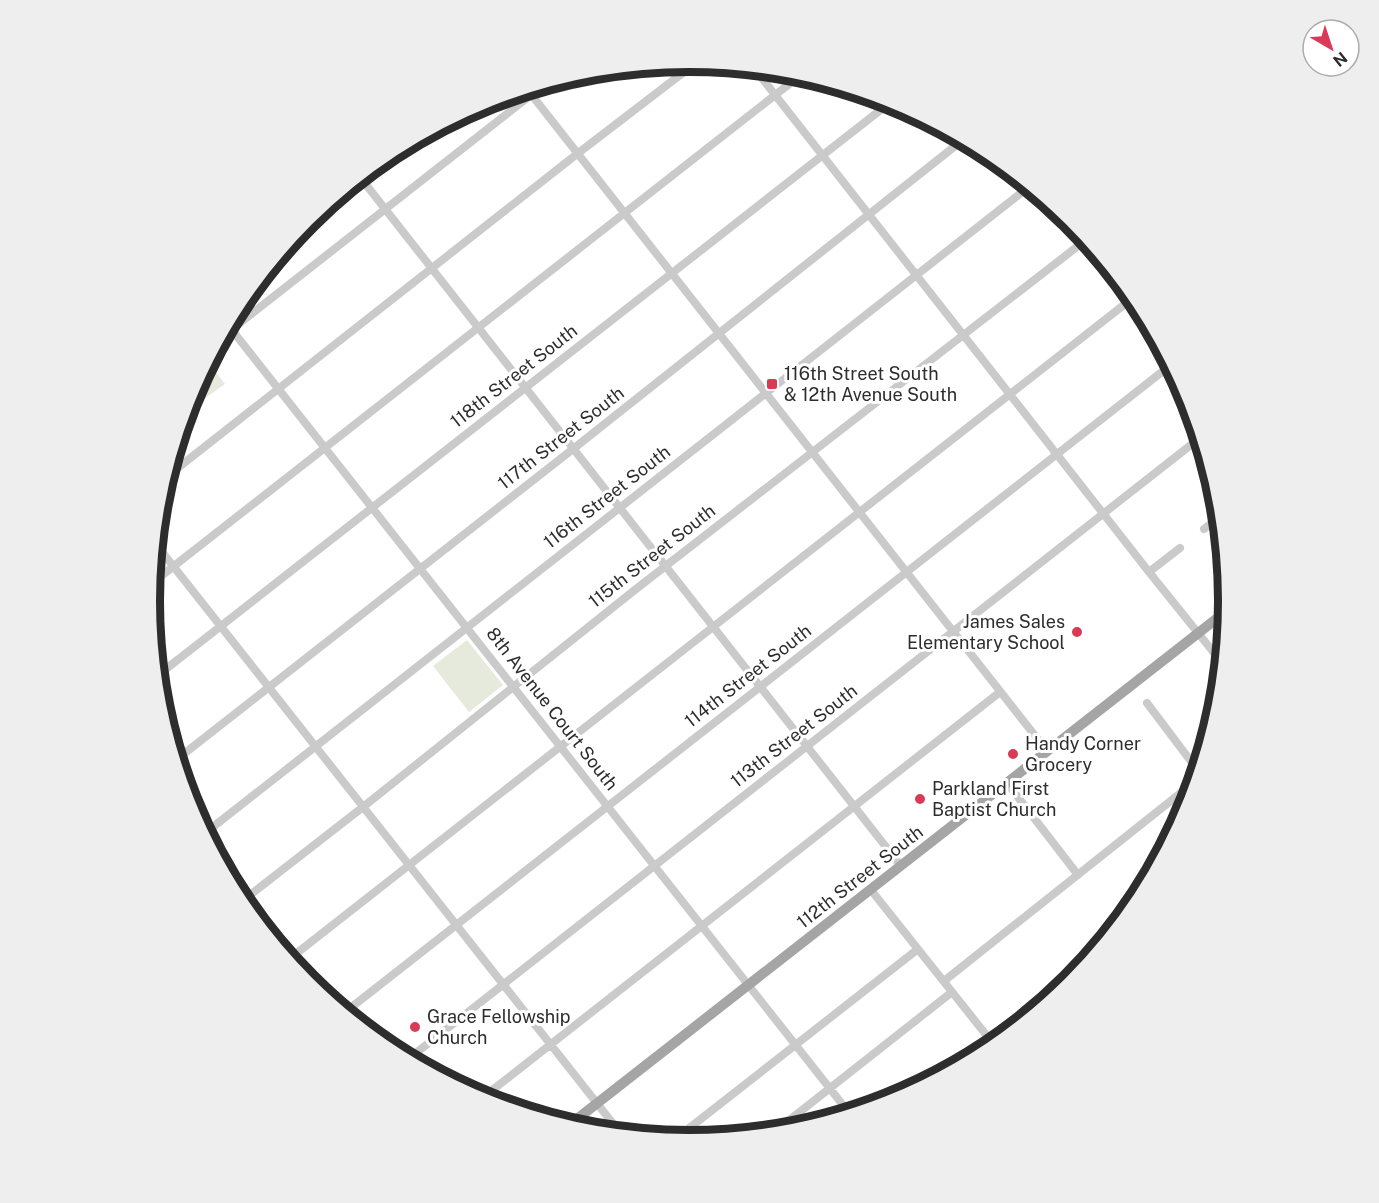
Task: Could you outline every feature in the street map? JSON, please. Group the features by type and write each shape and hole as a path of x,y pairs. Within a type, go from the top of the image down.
{"main road":[{"name":"112th Street South","path":"577,1119 1219,617"}],"street":[{"path":"177,469 685,72"},
{"path":"761,77 1216,655"},
{"path":"161,577 792,82"},
{"path":"532,96 1047,751"},
{"path":"243,317 385,209 519,100"},
{"name":"118th Street South","path":"165,670 883,109"},
{"name":"117th Street South","path":"183,755 957,145"},
{"path":"365,183 901,866"},
{"name":"116th Street South","path":"211,828 1024,191"},
{"name":"115th Street South","path":"249,896 665,566 1080,244"},
{"path":"295,955 1127,303"},
{"name":"8th Avenue Court South","path":"234,332 845,1108"},
{"name":"114th Street South","path":"350,1008 1165,369"},
{"name":"113th Street South","path":"415,1054 1194,442"},
{"path":"1204,529 1213,522"},
{"path":"1149,572 1180,548"},
{"path":"163,553 614,1125"},
{"path":"490,1092 1000,692"},
{"path":"1147,703 1193,764"},
{"path":"1007,783 1078,875"},
{"path":"944,981 1184,790"},
{"path":"871,890 989,1038"},
{"path":"685,1131 918,948"},
{"path":"786,1122 952,992"}],"shaded area":[{"path":"214,370 225,384 204,399 202,396"},
{"path":"467,640 503,685 469,712 433,666"}],"place":[{"name":"116th Street South & 12th Avenue South","path":"772,384"},
{"name":"James Sales Elementary School","path":"1077,632"},
{"name":"Handy Corner Grocery","path":"1013,754"},
{"name":"Parkland First Baptist Church","path":"920,799"},
{"name":"Grace Fellowship Church","path":"415,1027"}]}
